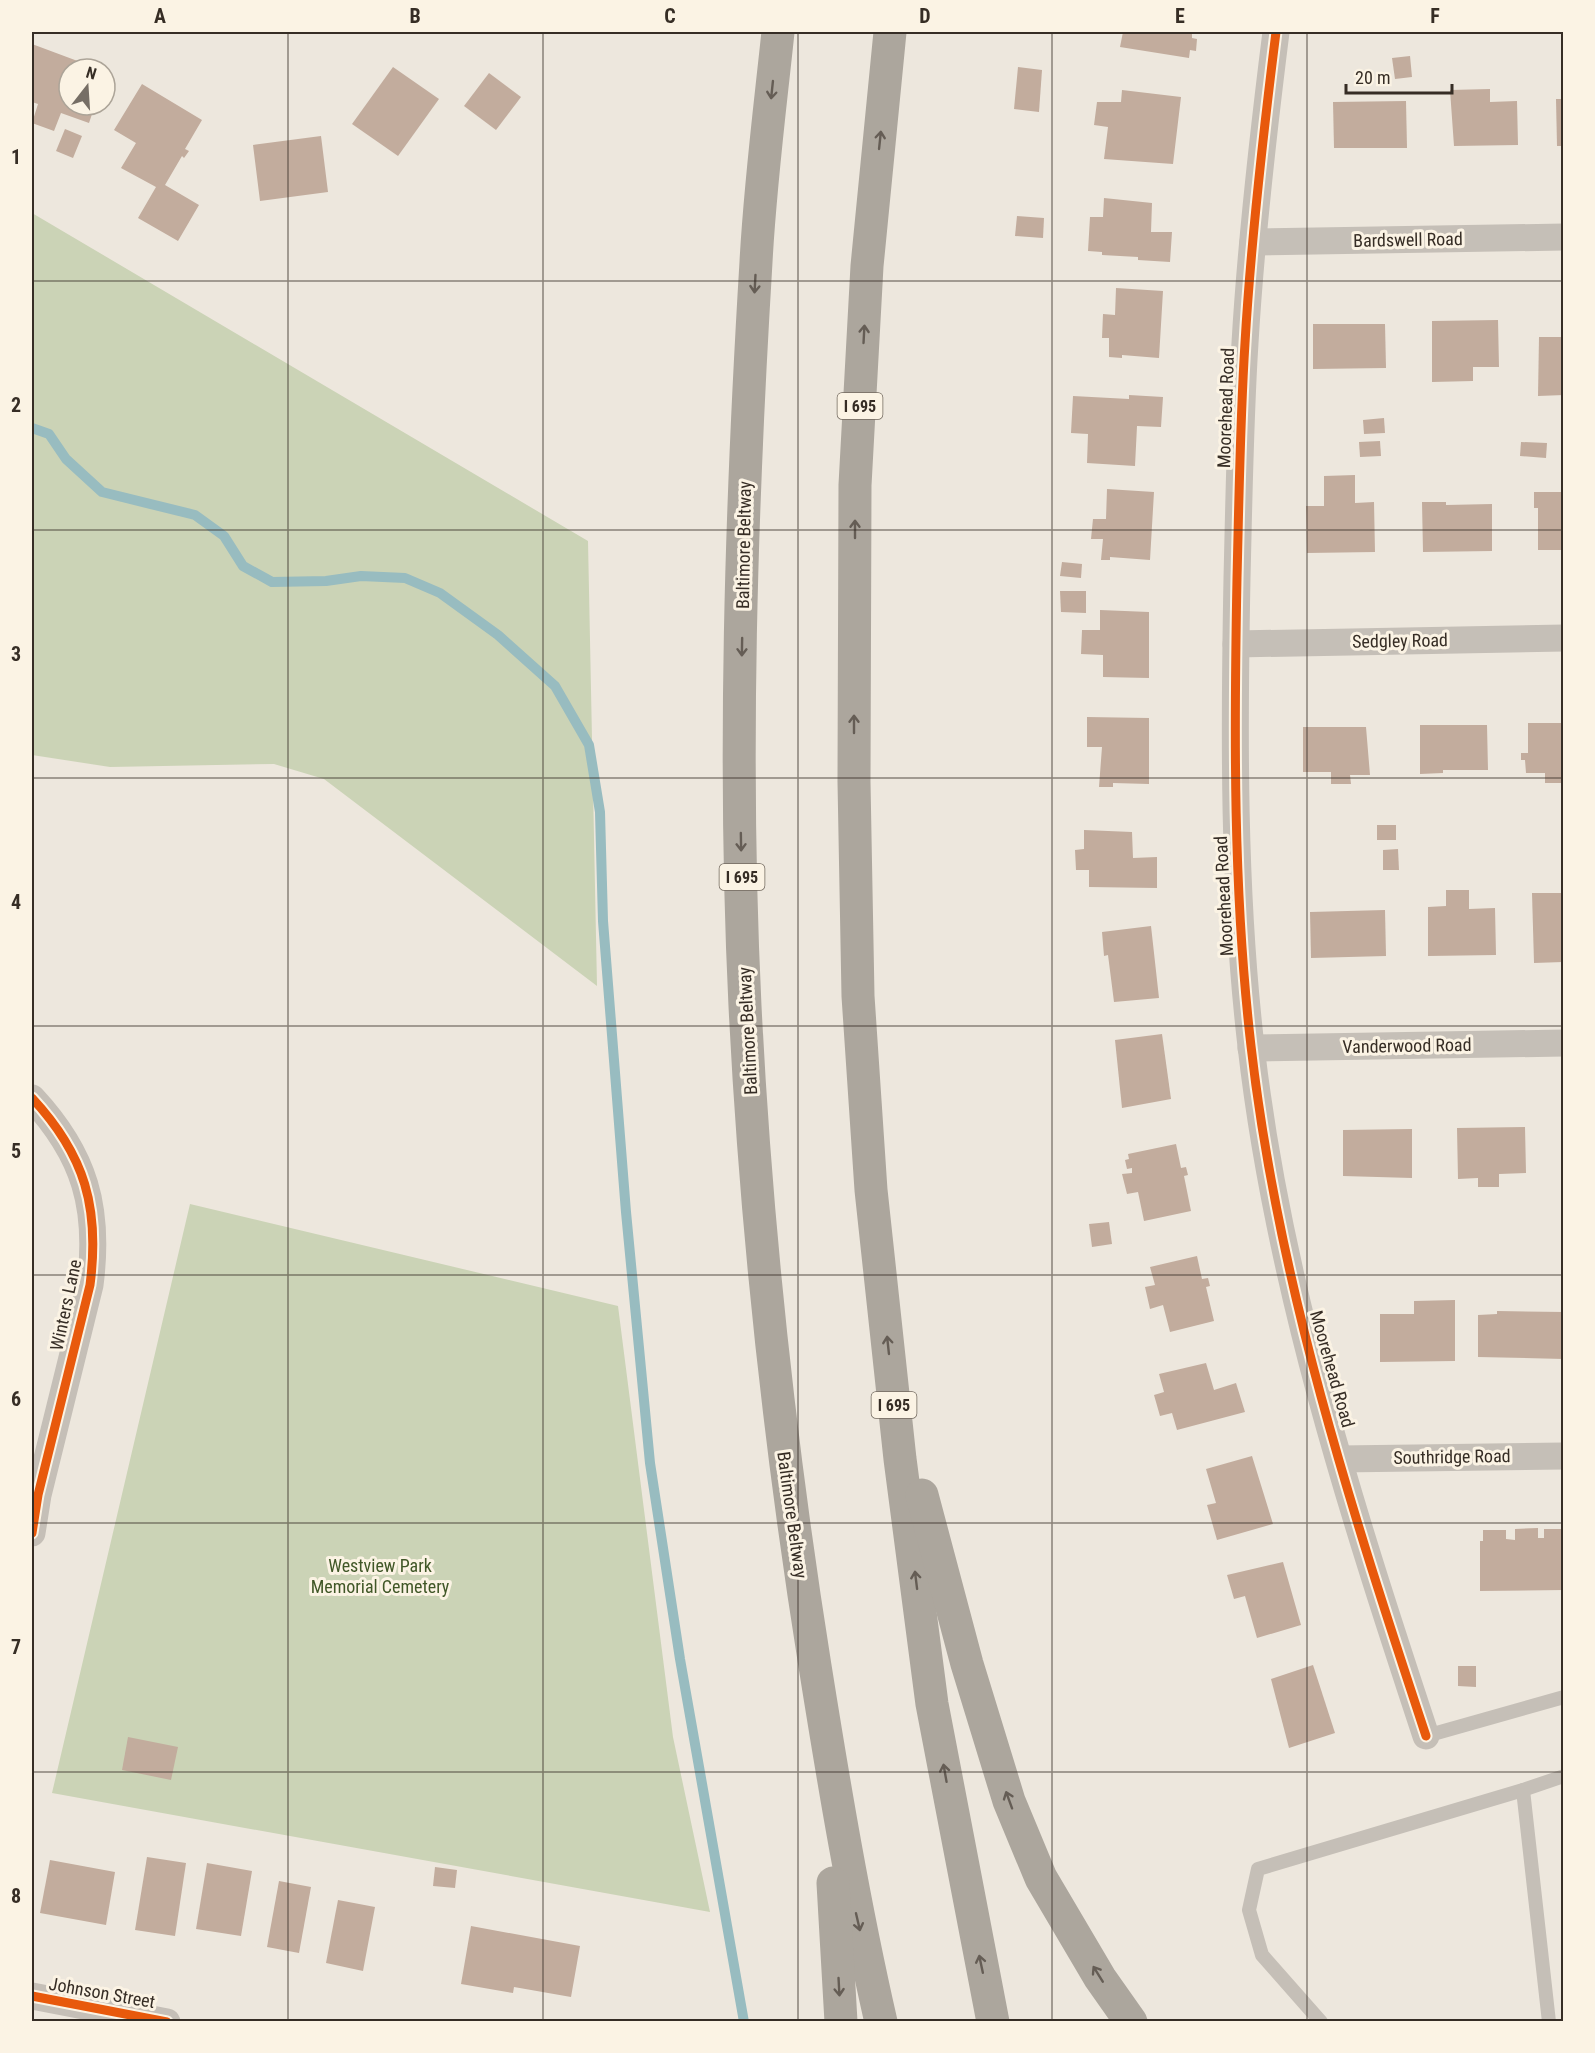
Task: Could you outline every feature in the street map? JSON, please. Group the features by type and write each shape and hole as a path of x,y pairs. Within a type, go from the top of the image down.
{"highway":[{"name":"Baltimore Beltway","path":"778,32 756,256 744,482 740,793 745,1005 771,1355 789,1503 856,1913 880,2022"},
{"name":"I 695","path":"890,32 867,266 855,485 854,783 858,996 871,1190 932,1704 993,2022"},
{"path":"892,1380 967,1664 1009,1802 1041,1878 1100,1978 1131,2022"},
{"path":"823,1719 841,2022"}],"street":[{"name":"Moorehead Road","path":"1276,32 1253,242 1245,344 1236,644 1235,769 1240,909 1251,1048 1298,1313 1377,1586 1426,1736"},
{"name":"Bardswell Road","path":"1253,242 1563,237"},
{"name":"Sedgley Road","path":"1236,644 1563,638"},
{"name":"Vanderwood Road","path":"1251,1048 1563,1044"},
{"name":"Winters Lane","path":"32,1098 51,1118 69,1146 84,1178 93,1215 94,1251 90,1285 38,1494 32,1533"},
{"name":"Southridge Road","path":"1340,1459 1563,1456"},
{"name":"Johnson Street","path":"32,1996 167,2022"}],"lane":[{"path":"1426,1736 1563,1697"},
{"path":"1320,2022 1262,1955 1249,1910 1258,1869 1563,1776"},
{"path":"1523,1790 1550,2022"}],"green space":[{"path":"32,213 588,541 597,986 324,779 274,764 110,767 32,755"},
{"name":"Westview Park Memorial Cemetery","path":"190,1204 618,1306 673,1737 710,1912 52,1793"}],"building":[{"path":"1123,32 1192,32 1192,38 1197,39 1196,51 1190,50 1189,58 1120,47"},
{"path":"32,44 67,57 57,57 57,117 59,117 54,131 32,123 38,104 32,102"},
{"path":"1410,56 1412,77 1395,79 1392,58"},
{"path":"393,67 439,99 398,156 352,124"},
{"path":"1018,67 1042,70 1039,112 1014,109"},
{"path":"489,73 521,97 496,130 464,106"},
{"path":"142,84 202,120 185,149 189,151 184,158 182,156 165,185 199,205 178,241 138,218 156,187 121,168 136,143 114,130"},
{"path":"1490,89 1490,102 1517,101 1518,145 1454,146 1450,90"},
{"path":"1122,90 1181,97 1173,164 1104,159 1108,127 1094,125 1097,102 1121,102"},
{"path":"1556,99 1564,99 1564,146 1557,146"},
{"path":"1406,101 1407,148 1334,148 1333,102"},
{"path":"72,117 91,117 89,123"},
{"path":"65,129 82,136 73,158 56,151"},
{"path":"321,136 328,192 260,201 253,145"},
{"path":"1104,198 1152,203 1151,232 1172,232 1170,262 1138,260 1138,257 1102,255 1102,252 1088,251 1090,217 1103,217"},
{"path":"1017,216 1044,218 1043,238 1015,236"},
{"path":"1116,288 1163,291 1159,358 1122,355 1122,358 1109,357 1109,338 1102,338 1103,314 1115,315"},
{"path":"1498,320 1499,367 1473,367 1473,381 1432,382 1432,321"},
{"path":"1313,324 1385,324 1386,368 1313,369"},
{"path":"1539,337 1564,337 1564,395 1538,396"},
{"path":"1129,395 1163,397 1161,427 1137,426 1135,466 1087,463 1088,434 1071,433 1073,396 1129,399"},
{"path":"1384,418 1385,433 1364,434 1363,420"},
{"path":"1380,441 1381,456 1360,457 1359,442"},
{"path":"1521,442 1547,443 1546,458 1520,456"},
{"path":"1355,475 1355,503 1374,502 1375,552 1307,553 1306,506 1324,506 1324,476"},
{"path":"1107,489 1154,492 1150,560 1110,557 1110,560 1101,560 1103,539 1091,539 1093,519 1106,519"},
{"path":"1534,492 1564,492 1564,550 1538,550 1538,508 1534,508"},
{"path":"1422,502 1446,502 1446,505 1492,504 1492,551 1423,552"},
{"path":"1062,562 1082,564 1081,578 1060,576"},
{"path":"1060,591 1086,591 1086,613 1061,612"},
{"path":"1100,610 1149,612 1149,678 1103,677 1103,655 1081,654 1082,630 1100,630"},
{"path":"1087,717 1149,718 1149,784 1113,783 1113,787 1099,787 1102,747 1087,747"},
{"path":"1528,723 1564,723 1564,783 1545,783 1545,773 1526,773 1525,760 1521,760 1521,753 1528,753"},
{"path":"1420,725 1487,725 1488,770 1443,770 1443,773 1420,774"},
{"path":"1303,727 1366,727 1370,775 1350,775 1351,784 1331,784 1331,772 1303,772"},
{"path":"1377,825 1396,825 1396,840 1377,840"},
{"path":"1084,830 1132,832 1133,858 1157,857 1157,888 1089,887 1089,870 1076,870 1075,850 1084,849"},
{"path":"1398,849 1399,870 1383,870 1383,850"},
{"path":"1446,890 1469,890 1469,909 1495,908 1496,955 1428,956 1428,907 1446,906"},
{"path":"1532,893 1564,893 1563,962 1534,963"},
{"path":"1385,910 1386,956 1311,958 1310,912"},
{"path":"1151,926 1159,998 1114,1002 1108,955 1104,956 1102,932"},
{"path":"1162,1034 1171,1099 1122,1108 1115,1040"},
{"path":"1525,1127 1526,1173 1499,1174 1499,1187 1478,1187 1478,1178 1458,1179 1457,1128"},
{"path":"1412,1129 1412,1178 1343,1176 1343,1130"},
{"path":"1176,1144 1181,1168 1186,1167 1188,1175 1184,1176 1191,1211 1144,1221 1138,1192 1127,1194 1122,1174 1132,1173 1132,1168 1127,1169 1125,1160 1129,1159 1128,1154"},
{"path":"1109,1222 1112,1244 1092,1247 1089,1224"},
{"path":"1197,1256 1202,1279 1208,1278 1210,1286 1206,1287 1214,1321 1170,1332 1163,1305 1150,1309 1145,1287 1155,1285 1150,1267"},
{"path":"1455,1300 1455,1361 1380,1362 1380,1314 1414,1314 1414,1301"},
{"path":"1497,1311 1564,1312 1564,1359 1478,1357 1478,1315 1497,1314"},
{"path":"1206,1363 1214,1390 1236,1383 1245,1412 1177,1430 1172,1413 1160,1416 1154,1395 1164,1392 1159,1374"},
{"path":"1252,1456 1273,1524 1217,1540 1207,1505 1216,1503 1206,1469"},
{"path":"1538,1528 1538,1538 1544,1538 1544,1529 1564,1529 1564,1590 1480,1591 1480,1541 1483,1541 1483,1530 1506,1530 1506,1539 1515,1540 1515,1529"},
{"path":"1283,1562 1301,1625 1257,1638 1245,1596 1234,1599 1227,1575"},
{"path":"1313,1665 1335,1733 1289,1748 1271,1679"},
{"path":"1458,1666 1476,1666 1476,1687 1458,1686"},
{"path":"128,1737 178,1747 171,1780 122,1770"},
{"path":"147,1857 186,1863 175,1936 135,1930"},
{"path":"50,1860 115,1872 106,1925 40,1913"},
{"path":"207,1863 252,1871 241,1936 196,1929"},
{"path":"435,1867 457,1870 455,1888 433,1886"},
{"path":"279,1881 311,1887 299,1953 267,1947"},
{"path":"338,1900 375,1907 363,1971 326,1963"},
{"path":"471,1926 580,1946 571,1997 514,1987 513,1993 461,1984"}],"waterway":[{"path":"32,428 49,434 66,459 102,492 195,515 224,536 243,566 272,582 326,581 361,576 405,578 440,593 498,635 555,686 589,745 600,812 603,921 626,1212 650,1463 680,1659 744,2022"}],"cycle path":[{"path":"1276,32 1251,265 1241,431 1235,754 1238,871 1245,988 1263,1135 1279,1222 1299,1309 1345,1482 1426,1736"},
{"path":"32,1098 65,1140 76,1162 85,1184 93,1231 90,1285 38,1495 32,1533"},
{"path":"32,1996 167,2022"}]}
